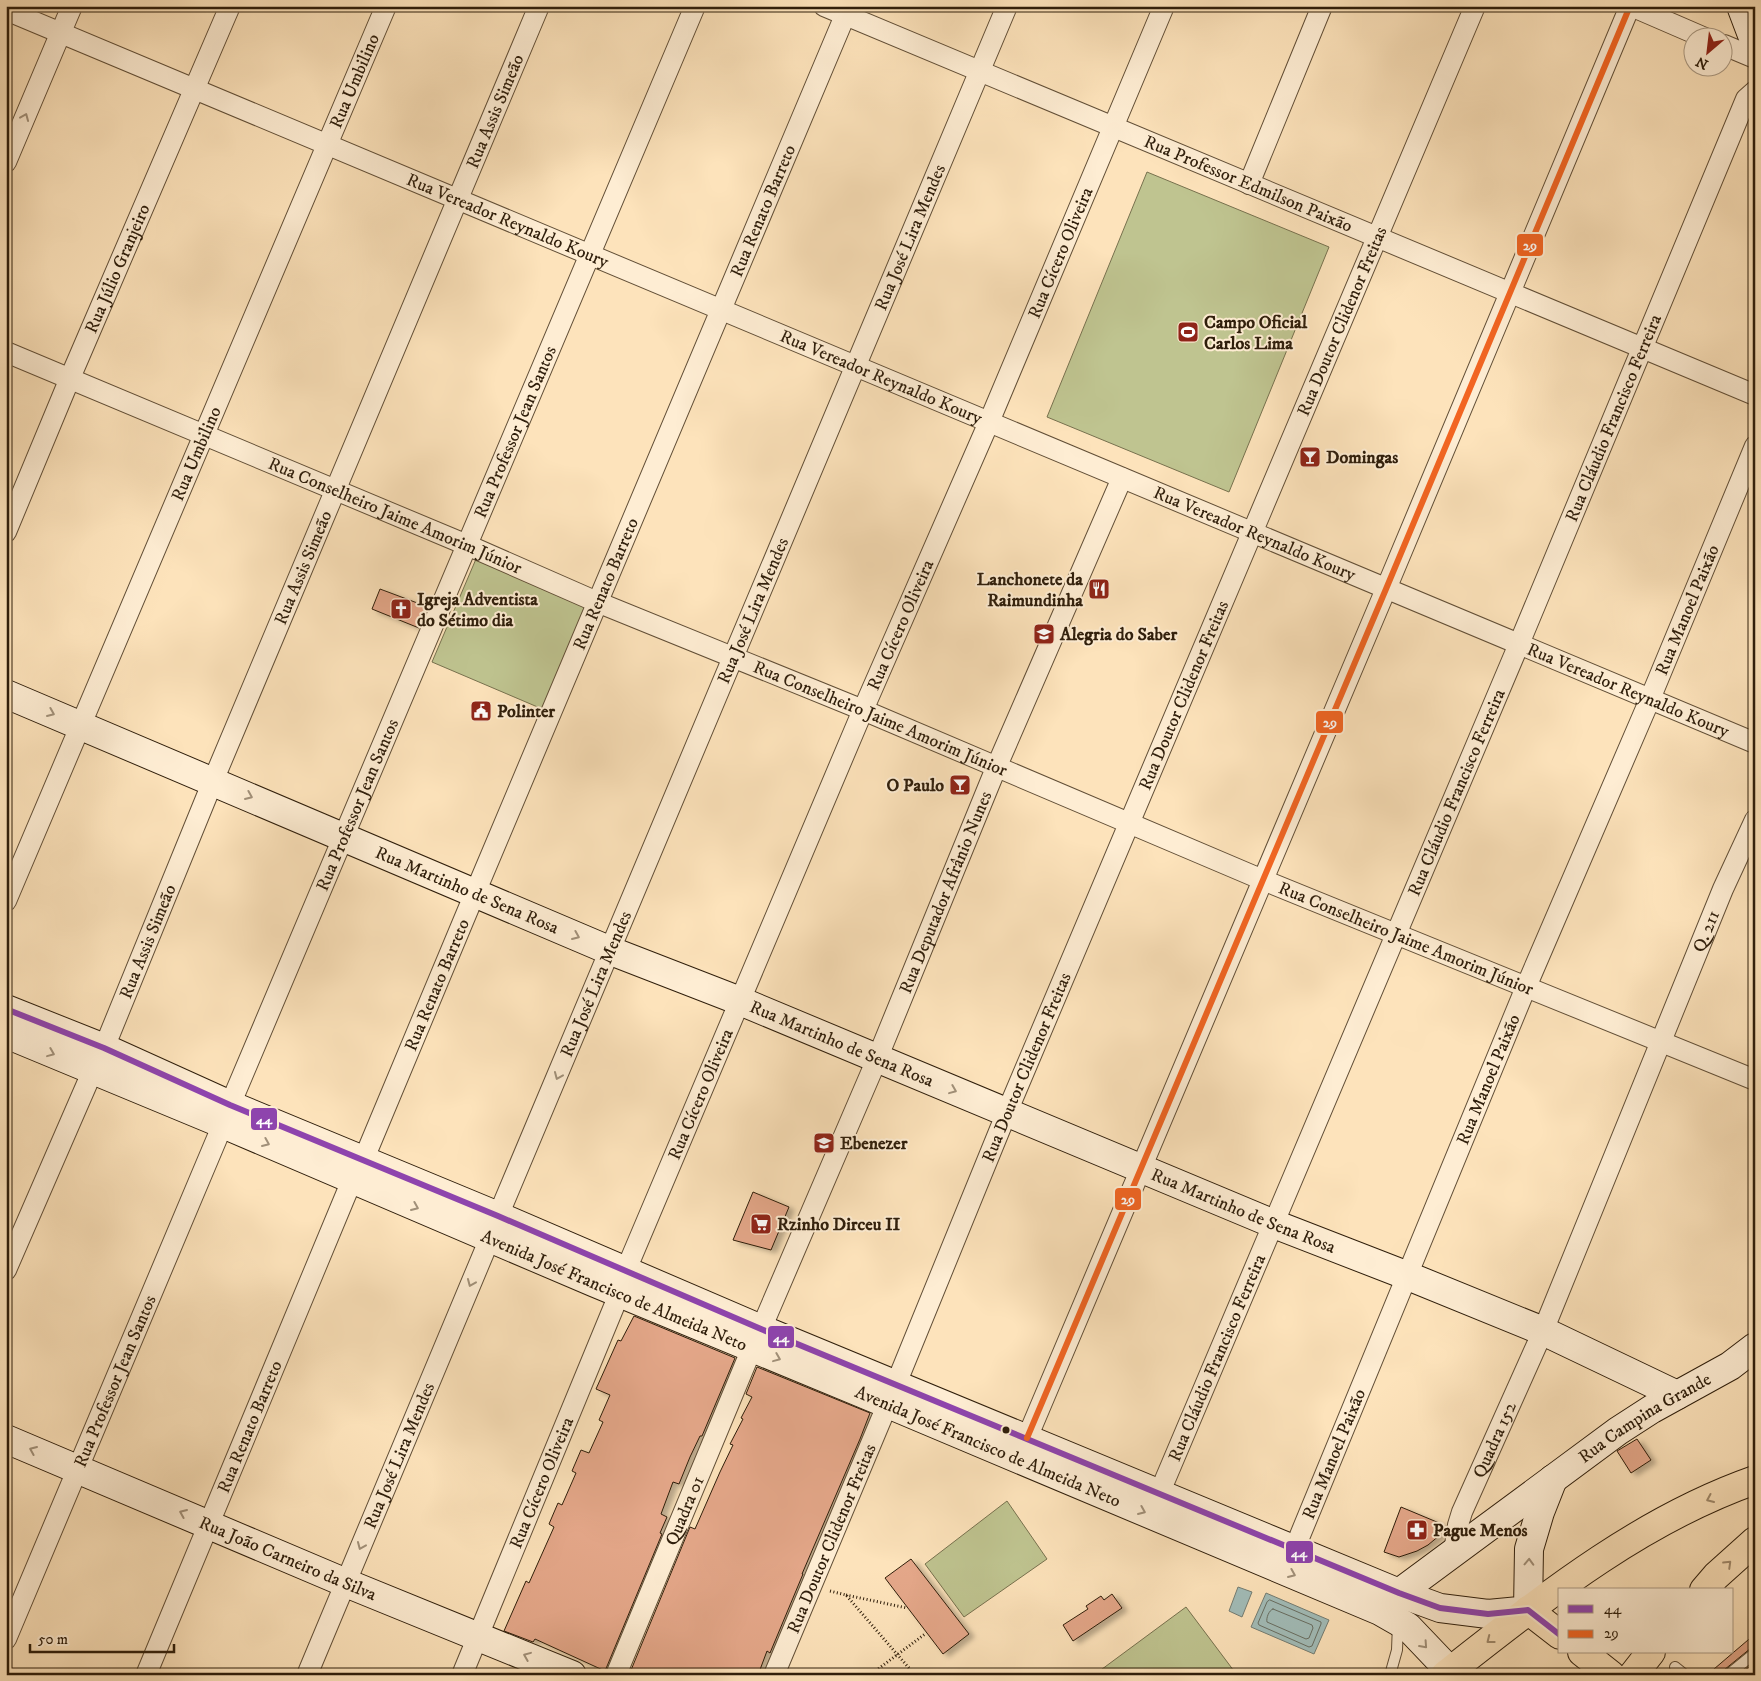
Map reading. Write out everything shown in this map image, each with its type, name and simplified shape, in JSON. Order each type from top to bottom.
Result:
[{"type":"main road","points":[[1560,1588],[1632,1538],[1682,1512],[1755,1480]]},
{"type":"main road","points":[[1706,1588],[1716,1576],[1755,1541]]},
{"type":"main road","points":[[1450,1673],[1528,1610],[1558,1589]]},
{"type":"main road","points":[[1528,1610],[1558,1633]]},
{"type":"main road","points":[[1585,1654],[1612,1675]]},
{"type":"main road","points":[[1633,1675],[1649,1654]]},
{"type":"street","points":[[6,162],[72,6]]},
{"type":"street","name":"Rua Júlio Granjeiro","points":[[6,532],[230,6]]},
{"type":"street","name":"Rua Umbilino","points":[[6,901],[386,6]]},
{"type":"street","name":"Rua Assis Simeão","points":[[6,1270],[98,1059],[539,6]]},
{"type":"street","name":"Rua Professor Jean Santos","points":[[6,1639],[695,6]]},
{"type":"street","name":"Rua Professor Edmilson Paixão","points":[[824,6],[848,11],[980,71],[1755,395]]},
{"type":"street","name":"Rua José Lira Mendes","points":[[307,1675],[1007,6]]},
{"type":"street","name":"Rua Cícero Oliveira","points":[[462,1675],[740,1001],[863,710],[989,422],[1164,6]]},
{"type":"street","points":[[1249,184],[1322,6]]},
{"type":"street","name":"Rua Doutor Clidenor Freitas","points":[[774,1675],[892,1394],[1007,1112],[1475,6]]},
{"type":"street","points":[[1027,1438],[1630,6],[1684,29]]},
{"type":"street","points":[[1741,6],[1755,43]]},
{"type":"street","name":"Rua Vereador Reynaldo Koury","points":[[6,10],[1755,743]]},
{"type":"street","name":"Rua Renato Barreto","points":[[146,1675],[208,1524],[848,11]]},
{"type":"street","points":[[1734,49],[1755,58]]},
{"type":"street","name":"Rua Cláudio Francisco Ferreira","points":[[1159,1494],[1519,644],[1746,99],[1755,91]]},
{"type":"street","name":"Rua Conselheiro Jaime Amorim Júnior","points":[[6,352],[467,545],[733,659],[863,710],[1263,880],[1755,1080]]},
{"type":"street","name":"Rua Manoel Paixão","points":[[1294,1550],[1526,987],[1650,699],[1755,446]]},
{"type":"street","name":"Rua Deputador Afrânio Nunes","points":[[756,1338],[877,1059],[996,768],[1122,478]]},
{"type":"street","name":"Rua Martinho de Sena Rosa","points":[[6,694],[611,950],[740,1001],[1274,1224],[1543,1331],[1678,1396]]},
{"type":"street","name":"Q. 211","points":[[1543,1331],[1723,889],[1755,820]]},
{"type":"street","name":"Avenida José Francisco de Almeida Neto","points":[[6,1009],[98,1059],[892,1394],[1380,1611],[1408,1627],[1450,1673]]},
{"type":"street","name":"Avenida José Francisco de Almeida Neto","points":[[6,1034],[98,1059]]},
{"type":"street","name":"Quadra 152","points":[[1454,1552],[1462,1512],[1543,1331]]},
{"type":"street","name":"Quadra 01","points":[[616,1675],[756,1338]]},
{"type":"street","name":"Rua Campina Grande","points":[[1399,1593],[1618,1431],[1750,1357]]},
{"type":"street","name":"Avenida José Francisco de Almeida Neto","points":[[892,1394],[1027,1438],[1294,1550],[1440,1608],[1488,1614],[1528,1610]]},
{"type":"street","name":"Rua João Carneiro da Silva","points":[[6,1439],[346,1583],[572,1675]]},
{"type":"street","points":[[1528,1610],[1529,1549],[1533,1532],[1553,1479]]},
{"type":"lane","points":[[1390,1675],[1397,1650],[1398,1620]]},
{"type":"lane","points":[[1728,1675],[1755,1653]]},
{"type":"lane","points":[[1675,1667],[1685,1675]]},
{"type":"path","points":[[826,1590],[906,1608]]},
{"type":"path","points":[[846,1595],[915,1675]]},
{"type":"path","points":[[870,1675],[925,1634]]},
{"type":"green space","name":"Campo Oficial Carlos Lima","points":[[1147,172],[1329,247],[1229,492],[1047,417]]},
{"type":"green space","points":[[476,559],[592,608],[547,711],[432,662]]},
{"type":"green space","points":[[1007,1501],[1047,1559],[964,1617],[925,1564]]},
{"type":"green space","points":[[1186,1607],[1237,1675],[1094,1675]]},
{"type":"water","points":[[1238,1587],[1252,1592],[1242,1617],[1229,1611]]},
{"type":"water","points":[[1266,1593],[1329,1620],[1314,1654],[1251,1627]]},
{"type":"building","name":"Igreja Adventista do Sétimo dia","points":[[380,589],[428,607],[419,628],[372,609]]},
{"type":"building","name":"Rzinho Dirceu II","points":[[753,1192],[789,1207],[771,1250],[733,1240]]},
{"type":"building","points":[[634,1316],[735,1358],[702,1436],[700,1436],[679,1484],[673,1482],[661,1514],[667,1517],[660,1533],[662,1534],[605,1671],[535,1639],[533,1642],[504,1631],[526,1581],[529,1583],[554,1527],[549,1524],[558,1503],[562,1505],[576,1473],[572,1471],[581,1450],[589,1453],[603,1422],[599,1420],[610,1395],[596,1389],[618,1340],[621,1341]]},
{"type":"building","points":[[757,1367],[870,1413],[860,1439],[770,1653],[767,1651],[758,1675],[629,1675],[690,1527],[695,1529],[733,1445],[730,1444],[752,1397],[746,1394]]},
{"type":"building","points":[[1637,1439],[1651,1460],[1631,1473],[1617,1451]]},
{"type":"building","name":"Pague Menos","points":[[1401,1507],[1444,1525],[1440,1535],[1428,1545],[1399,1557],[1384,1552]]},
{"type":"building","points":[[911,1559],[969,1634],[943,1654],[885,1578]]},
{"type":"building","points":[[1112,1594],[1122,1608],[1073,1641],[1063,1625],[1088,1609],[1086,1606],[1101,1596],[1104,1600]]},
{"type":"building","points":[[1755,1634],[1755,1646],[1724,1670],[1721,1675],[1707,1675],[1734,1654]]},
{"type":"building","points":[[1755,1662],[1755,1675],[1739,1675]]},
{"type":"transit line","name":"29","points":[[1027,1438],[1630,6]]},
{"type":"transit line","name":"44","points":[[6,1009],[104,1048],[230,1105],[498,1216],[761,1329],[1399,1593],[1440,1608],[1488,1614],[1528,1610],[1558,1633]]},
{"type":"place","name":"Campo Oficial Carlos Lima","points":[[1188,332]]},
{"type":"place","name":"Domingas","points":[[1310,457]]},
{"type":"place","name":"Lanchonete da Raimundinha","points":[[1099,589]]},
{"type":"place","name":"Igreja Adventista do Sétimo dia","points":[[401,609]]},
{"type":"place","name":"Alegria do Saber","points":[[1044,634]]},
{"type":"place","name":"Polinter","points":[[481,711]]},
{"type":"place","name":"O Paulo","points":[[960,785]]},
{"type":"place","name":"Ebenezer","points":[[824,1143]]},
{"type":"place","name":"Rzinho Dirceu II","points":[[761,1224]]},
{"type":"place","name":"Pague Menos","points":[[1417,1530]]}]
